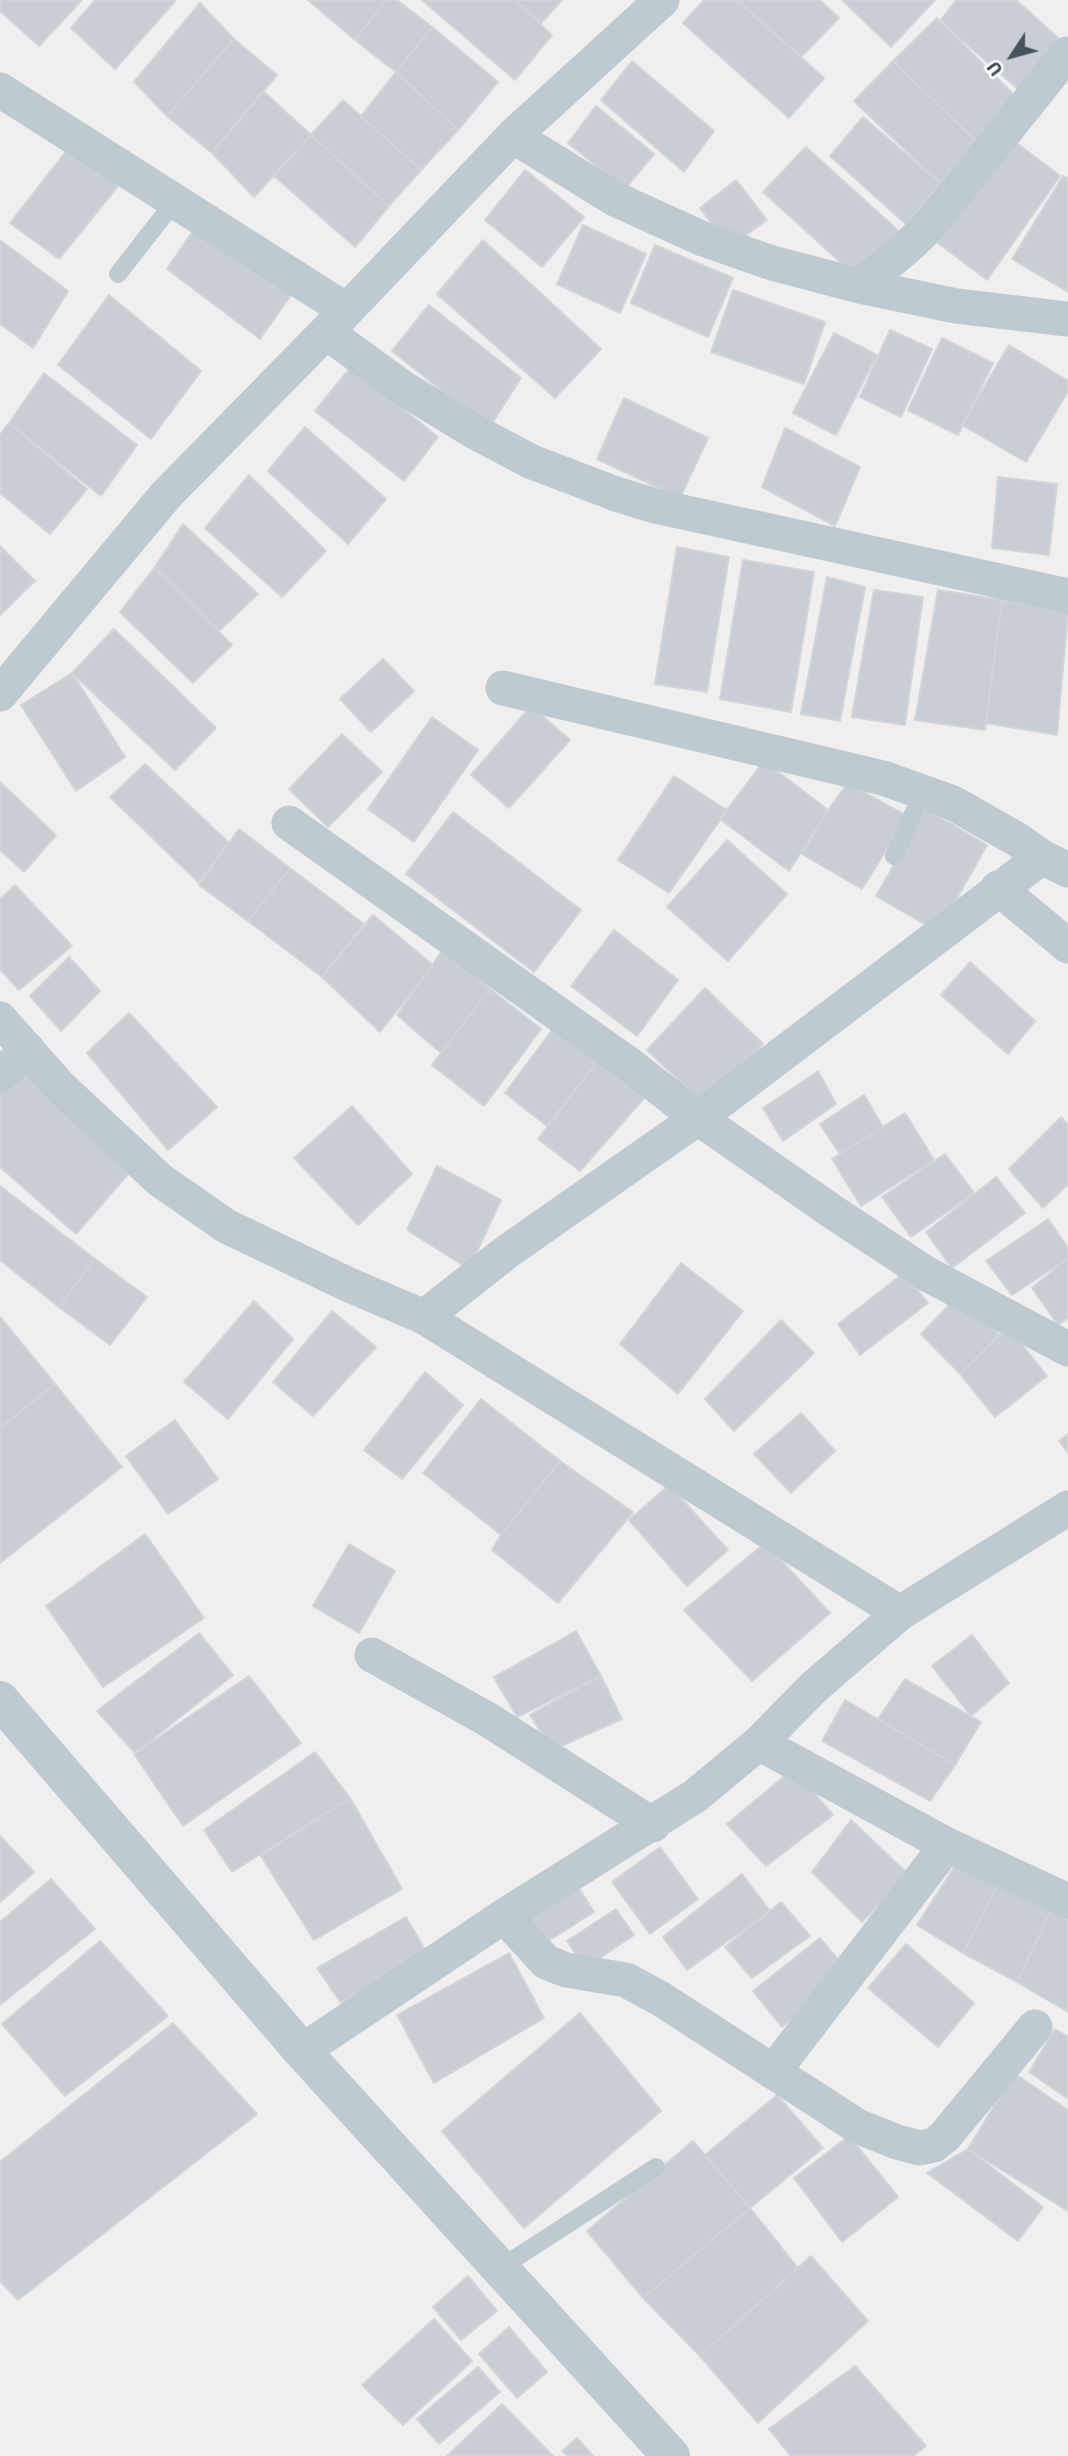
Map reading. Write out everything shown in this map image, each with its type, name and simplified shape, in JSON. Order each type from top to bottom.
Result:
[{"type":"street","points":[[0,694],[166,495],[513,135],[662,0]]},
{"type":"street","points":[[860,286],[929,226],[1067,54]]},
{"type":"street","points":[[0,90],[175,201],[336,321],[403,388],[475,432],[532,462],[616,495],[655,506],[1068,596]]},
{"type":"street","points":[[513,135],[615,199],[703,239],[772,264],[956,306],[1068,319]]},
{"type":"street","points":[[503,688],[883,778],[953,803],[1055,863]]},
{"type":"street","points":[[289,823],[630,1065],[698,1118],[927,1274],[1068,1349]]},
{"type":"street","points":[[424,1317],[508,1251],[698,1118],[998,888],[1055,863]]},
{"type":"street","points":[[998,888],[1068,946]]},
{"type":"street","points":[[0,1020],[60,1087],[160,1180],[226,1226],[347,1284],[424,1317],[900,1613]]},
{"type":"street","points":[[0,1074],[28,1050]]},
{"type":"street","points":[[302,2051],[504,1916],[653,1825],[713,1783],[759,1744],[814,1687],[900,1613],[1068,1508]]},
{"type":"street","points":[[372,1656],[487,1719],[653,1825]]},
{"type":"street","points":[[0,1700],[302,2051],[671,2456]]},
{"type":"street","points":[[759,1744],[947,1845],[1068,1901]]},
{"type":"street","points":[[773,2072],[947,1845]]},
{"type":"street","points":[[504,1916],[546,1962],[566,1970],[626,1980],[661,1999],[857,2126],[920,2148],[934,2146],[945,2136],[1035,2027]]},
{"type":"lane","points":[[118,274],[175,201]]},
{"type":"lane","points":[[894,856],[923,792]]},
{"type":"lane","points":[[500,2268],[656,2166]]},
{"type":"building","points":[[0,0],[82,0],[39,46],[0,11]]},
{"type":"building","points":[[95,0],[176,0],[115,69],[71,28]]},
{"type":"building","points":[[308,0],[386,0],[355,40]]},
{"type":"building","points":[[386,0],[397,0],[432,27],[396,72],[355,40]]},
{"type":"building","points":[[422,0],[515,0],[552,35],[515,80]]},
{"type":"building","points":[[515,0],[562,0],[541,23]]},
{"type":"building","points":[[704,0],[737,0],[824,78],[789,118],[683,23]]},
{"type":"building","points":[[737,0],[820,0],[839,18],[801,57]]},
{"type":"building","points":[[842,0],[935,0],[891,47]]},
{"type":"building","points":[[956,0],[1016,0],[1065,44],[1025,95],[940,21]]},
{"type":"building","points":[[200,3],[234,39],[167,116],[134,82]]},
{"type":"building","points":[[937,18],[1016,97],[977,142],[893,61]]},
{"type":"building","points":[[432,27],[498,82],[458,130],[396,72]]},
{"type":"building","points":[[234,39],[277,75],[212,153],[167,116]]},
{"type":"building","points":[[632,61],[714,131],[684,172],[601,100]]},
{"type":"building","points":[[893,61],[977,142],[940,183],[854,101]]},
{"type":"building","points":[[396,72],[458,130],[421,170],[361,116]]},
{"type":"building","points":[[263,91],[311,135],[254,197],[212,153]]},
{"type":"building","points":[[343,100],[421,170],[389,206],[311,135]]},
{"type":"building","points":[[596,106],[654,154],[625,189],[568,143]]},
{"type":"building","points":[[863,117],[940,183],[907,225],[830,156]]},
{"type":"building","points":[[311,135],[389,206],[355,247],[274,176]]},
{"type":"building","points":[[1006,135],[1060,176],[987,280],[930,237]]},
{"type":"building","points":[[71,145],[118,186],[59,259],[10,223]]},
{"type":"building","points":[[806,147],[902,234],[859,279],[763,192]]},
{"type":"building","points":[[525,170],[584,217],[542,267],[485,220]]},
{"type":"building","points":[[1063,176],[1068,179],[1068,292],[1012,259]]},
{"type":"building","points":[[736,180],[767,220],[729,247],[700,208]]},
{"type":"building","points":[[201,219],[296,288],[260,339],[167,269]]},
{"type":"building","points":[[583,225],[646,254],[620,313],[557,284]]},
{"type":"building","points":[[0,240],[68,291],[33,348],[0,324]]},
{"type":"building","points":[[483,240],[601,349],[555,398],[437,294]]},
{"type":"building","points":[[655,245],[733,278],[708,337],[631,303]]},
{"type":"building","points":[[733,290],[825,322],[804,384],[711,352]]},
{"type":"building","points":[[109,295],[201,371],[151,439],[58,365]]},
{"type":"building","points":[[429,305],[521,378],[489,428],[392,351]]},
{"type":"building","points":[[890,330],[932,349],[901,417],[860,397]]},
{"type":"building","points":[[834,333],[877,355],[836,435],[793,413]]},
{"type":"building","points":[[942,338],[993,363],[958,435],[908,410]]},
{"type":"building","points":[[1009,345],[1068,381],[1068,391],[1026,462],[962,425]]},
{"type":"building","points":[[351,367],[438,437],[404,481],[315,411]]},
{"type":"building","points":[[44,373],[137,445],[101,496],[9,423]]},
{"type":"building","points":[[624,398],[708,438],[680,498],[597,459]]},
{"type":"building","points":[[9,423],[87,489],[50,534],[0,493],[0,435]]},
{"type":"building","points":[[305,427],[386,499],[348,544],[268,471]]},
{"type":"building","points":[[785,428],[860,467],[835,526],[762,487]]},
{"type":"building","points":[[249,475],[326,551],[282,597],[205,528]]},
{"type":"building","points":[[998,477],[1057,484],[1049,555],[992,548]]},
{"type":"building","points":[[183,524],[258,594],[219,631],[155,567]]},
{"type":"building","points":[[0,546],[35,581],[0,615]]},
{"type":"building","points":[[677,547],[729,557],[707,692],[655,684]]},
{"type":"building","points":[[743,560],[814,572],[791,712],[720,699]]},
{"type":"building","points":[[155,567],[232,645],[193,683],[120,612]]},
{"type":"building","points":[[827,577],[865,587],[840,721],[801,714]]},
{"type":"building","points":[[874,590],[923,597],[905,725],[852,717]]},
{"type":"building","points":[[938,590],[1002,600],[985,730],[915,720]]},
{"type":"building","points":[[1002,600],[1068,612],[1057,735],[986,723]]},
{"type":"building","points":[[114,629],[216,728],[175,770],[72,673]]},
{"type":"building","points":[[383,659],[414,691],[371,732],[340,699]]},
{"type":"building","points":[[72,673],[125,757],[76,791],[21,705]]},
{"type":"building","points":[[531,706],[570,740],[509,808],[471,775]]},
{"type":"building","points":[[432,717],[478,750],[414,842],[368,809]]},
{"type":"building","points":[[342,734],[382,772],[328,827],[289,789]]},
{"type":"building","points":[[764,761],[828,810],[789,871],[720,819]]},
{"type":"building","points":[[145,764],[228,842],[199,883],[110,797]]},
{"type":"building","points":[[674,776],[727,810],[669,893],[618,860]]},
{"type":"building","points":[[0,782],[56,835],[24,872],[0,850]]},
{"type":"building","points":[[848,783],[907,816],[862,889],[802,854],[828,810]]},
{"type":"building","points":[[926,809],[987,845],[938,932],[876,896]]},
{"type":"building","points":[[453,812],[581,910],[534,972],[406,874]]},
{"type":"building","points":[[239,829],[290,868],[248,921],[199,885]]},
{"type":"building","points":[[727,840],[787,894],[728,961],[667,907]]},
{"type":"building","points":[[290,868],[364,924],[322,977],[248,921]]},
{"type":"building","points":[[15,885],[72,946],[19,990],[0,969],[0,899]]},
{"type":"building","points":[[373,915],[433,965],[380,1032],[322,977]]},
{"type":"building","points":[[614,930],[678,980],[637,1036],[571,986]]},
{"type":"building","points":[[444,948],[490,989],[441,1053],[397,1015]]},
{"type":"building","points":[[69,957],[100,991],[61,1031],[30,996]]},
{"type":"building","points":[[970,962],[1035,1021],[1008,1054],[941,995]]},
{"type":"building","points":[[705,988],[763,1044],[705,1105],[647,1050]]},
{"type":"building","points":[[490,989],[541,1029],[484,1106],[432,1065]]},
{"type":"building","points":[[129,1013],[217,1107],[168,1150],[87,1053]]},
{"type":"building","points":[[553,1029],[597,1062],[547,1126],[505,1093]]},
{"type":"building","points":[[597,1062],[646,1096],[580,1171],[538,1139]]},
{"type":"building","points":[[17,1066],[129,1173],[76,1234],[0,1167],[0,1086]]},
{"type":"building","points":[[818,1071],[836,1104],[783,1141],[763,1108]]},
{"type":"building","points":[[864,1095],[883,1127],[840,1154],[820,1124]]},
{"type":"building","points":[[352,1106],[412,1174],[358,1225],[294,1158]]},
{"type":"building","points":[[905,1113],[934,1160],[861,1206],[832,1159]]},
{"type":"building","points":[[1061,1117],[1068,1125],[1068,1184],[1043,1208],[1009,1169]]},
{"type":"building","points":[[945,1154],[974,1193],[911,1237],[882,1197]]},
{"type":"building","points":[[437,1166],[501,1200],[469,1269],[407,1230]]},
{"type":"building","points":[[996,1177],[1025,1213],[952,1268],[926,1232]]},
{"type":"building","points":[[0,1186],[95,1259],[59,1307],[0,1260]]},
{"type":"building","points":[[1048,1219],[1068,1248],[1068,1258],[1012,1295],[986,1261]]},
{"type":"building","points":[[1068,1258],[1068,1318],[1058,1325],[1032,1288]]},
{"type":"building","points":[[95,1259],[147,1297],[110,1345],[59,1307]]},
{"type":"building","points":[[681,1263],[743,1311],[678,1394],[620,1344]]},
{"type":"building","points":[[904,1273],[928,1303],[860,1355],[838,1324]]},
{"type":"building","points":[[959,1295],[999,1335],[960,1374],[921,1334]]},
{"type":"building","points":[[254,1301],[293,1339],[228,1419],[184,1382]]},
{"type":"building","points":[[332,1311],[376,1347],[313,1416],[273,1382]]},
{"type":"building","points":[[0,1317],[55,1384],[0,1428]]},
{"type":"building","points":[[781,1320],[814,1353],[734,1431],[705,1399]]},
{"type":"building","points":[[1008,1327],[1047,1376],[995,1417],[960,1374]]},
{"type":"building","points":[[425,1372],[463,1405],[402,1479],[364,1450]]},
{"type":"building","points":[[55,1384],[122,1467],[0,1563],[0,1428]]},
{"type":"building","points":[[481,1399],[560,1461],[501,1535],[423,1473]]},
{"type":"building","points":[[801,1413],[835,1451],[791,1493],[754,1454]]},
{"type":"building","points":[[175,1420],[218,1479],[168,1514],[126,1456]]},
{"type":"building","points":[[1068,1434],[1068,1453],[1059,1441]]},
{"type":"building","points":[[560,1461],[633,1512],[558,1603],[492,1550]]},
{"type":"building","points":[[669,1485],[728,1550],[687,1586],[629,1520]]},
{"type":"building","points":[[145,1534],[204,1618],[103,1687],[46,1606]]},
{"type":"building","points":[[765,1543],[830,1613],[752,1681],[684,1610]]},
{"type":"building","points":[[349,1544],[395,1571],[359,1633],[313,1606]]},
{"type":"building","points":[[576,1631],[601,1676],[517,1717],[494,1677]]},
{"type":"building","points":[[199,1633],[233,1675],[135,1753],[97,1711]]},
{"type":"building","points":[[972,1635],[1009,1683],[971,1716],[932,1666]]},
{"type":"building","points":[[249,1676],[301,1743],[183,1826],[134,1754]]},
{"type":"building","points":[[601,1676],[622,1719],[552,1750],[530,1715]]},
{"type":"building","points":[[905,1679],[981,1722],[955,1765],[878,1719]]},
{"type":"building","points":[[845,1700],[955,1765],[930,1801],[822,1741]]},
{"type":"building","points":[[315,1752],[350,1798],[232,1872],[204,1830]]},
{"type":"building","points":[[793,1769],[833,1815],[766,1866],[727,1824]]},
{"type":"building","points":[[350,1798],[402,1889],[314,1940],[261,1856]]},
{"type":"building","points":[[851,1820],[908,1874],[862,1922],[812,1872]]},
{"type":"building","points":[[0,1836],[34,1872],[0,1902]]},
{"type":"building","points":[[660,1847],[698,1899],[650,1934],[612,1882]]},
{"type":"building","points":[[962,1855],[1003,1874],[963,1953],[917,1925]]},
{"type":"building","points":[[742,1874],[770,1911],[687,1970],[663,1937]]},
{"type":"building","points":[[1003,1874],[1056,1900],[1017,1982],[963,1953]]},
{"type":"building","points":[[51,1879],[95,1929],[0,2005],[0,1922]]},
{"type":"building","points":[[575,1882],[594,1912],[545,1943],[526,1913]]},
{"type":"building","points":[[1056,1900],[1068,1906],[1068,2012],[1017,1982]]},
{"type":"building","points":[[781,1902],[810,1936],[752,1978],[725,1947]]},
{"type":"building","points":[[616,1909],[634,1935],[585,1968],[567,1941]]},
{"type":"building","points":[[406,1917],[427,1953],[341,2003],[317,1968]]},
{"type":"building","points":[[820,1938],[847,1970],[782,2027],[753,1991]]},
{"type":"building","points":[[100,1941],[168,2016],[65,2096],[2,2024]]},
{"type":"building","points":[[906,1944],[974,2003],[938,2047],[868,1988]]},
{"type":"building","points":[[509,1953],[544,2018],[434,2083],[397,2015]]},
{"type":"building","points":[[580,2013],[661,2111],[524,2228],[442,2131]]},
{"type":"building","points":[[173,2023],[257,2114],[18,2300],[0,2281],[0,2162]]},
{"type":"building","points":[[1055,2029],[1068,2037],[1068,2099],[1029,2072]]},
{"type":"building","points":[[1014,2073],[1068,2110],[1068,2211],[968,2149]]},
{"type":"building","points":[[777,2095],[823,2148],[750,2208],[705,2155]]},
{"type":"building","points":[[849,2136],[898,2197],[842,2242],[794,2178]]},
{"type":"building","points":[[693,2141],[750,2208],[643,2298],[587,2231]]},
{"type":"building","points":[[968,2149],[1043,2207],[1018,2241],[927,2173]]},
{"type":"building","points":[[750,2208],[798,2268],[700,2356],[643,2298]]},
{"type":"building","points":[[811,2256],[868,2321],[758,2423],[700,2356]]},
{"type":"building","points":[[468,2276],[497,2311],[461,2340],[433,2307]]},
{"type":"building","points":[[434,2319],[472,2361],[403,2425],[362,2385]]},
{"type":"building","points":[[509,2327],[547,2372],[517,2398],[479,2354]]},
{"type":"building","points":[[855,2366],[926,2446],[913,2456],[791,2456],[769,2429]]},
{"type":"building","points":[[478,2367],[500,2392],[439,2444],[417,2419]]},
{"type":"building","points":[[502,2404],[553,2456],[447,2456]]},
{"type":"building","points":[[577,2438],[593,2456],[567,2456],[562,2451]]}]
